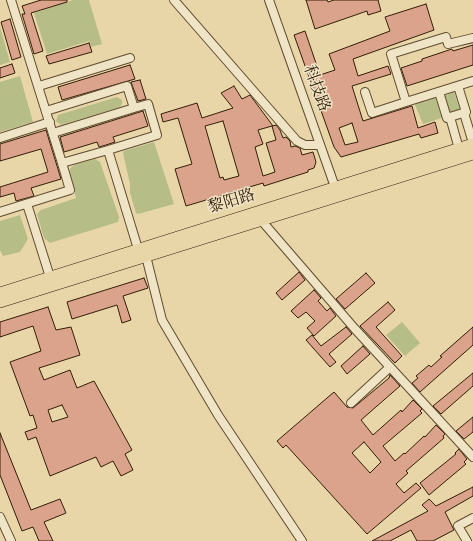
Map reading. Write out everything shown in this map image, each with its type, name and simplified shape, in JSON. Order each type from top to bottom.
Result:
[{"type":"main road","name":"黎阳路","points":[[0,302],[335,188],[473,143]]},
{"type":"main road","name":"黎阳路","points":[[0,293],[50,277],[261,220],[473,154]]},
{"type":"street","points":[[0,212],[70,190],[39,86],[11,0]]},
{"type":"street","points":[[174,0],[297,141],[305,145],[320,145]]},
{"type":"street","name":"科技路","points":[[269,0],[335,188]]},
{"type":"street","points":[[406,102],[391,54],[446,37],[448,44],[473,38]]},
{"type":"street","points":[[39,86],[130,58]]},
{"type":"street","points":[[365,92],[372,113],[473,82]]},
{"type":"street","points":[[46,111],[127,86],[134,108]]},
{"type":"street","points":[[458,86],[473,143]]},
{"type":"street","points":[[439,92],[447,118],[464,113]]},
{"type":"street","points":[[53,133],[148,104],[157,135],[62,164]]},
{"type":"street","points":[[450,117],[459,148]]},
{"type":"street","points":[[0,138],[50,122]]},
{"type":"street","points":[[108,150],[142,253],[162,320],[218,415],[302,541]]},
{"type":"street","points":[[27,204],[50,277]]},
{"type":"street","points":[[261,220],[390,367],[473,457]]},
{"type":"street","points":[[351,403],[390,367]]},
{"type":"street","points":[[0,517],[11,541]]},
{"type":"street","points":[[467,541],[458,526],[473,518]]},
{"type":"green space","points":[[73,0],[89,0],[102,44],[91,47],[89,41],[47,54],[34,13]]},
{"type":"green space","points":[[0,27],[10,62],[0,65]]},
{"type":"green space","points":[[20,76],[33,122],[0,132],[0,82]]},
{"type":"green space","points":[[454,92],[460,110],[450,114],[444,96]]},
{"type":"green space","points":[[117,97],[122,100],[120,107],[61,125],[56,121],[58,115]]},
{"type":"green space","points":[[435,97],[442,118],[423,124],[415,105],[416,103]]},
{"type":"green space","points":[[154,142],[174,204],[138,214],[136,213],[130,193],[130,184],[123,153],[124,151]]},
{"type":"green space","points":[[95,159],[100,162],[119,217],[118,222],[50,243],[44,238],[37,214],[41,210],[76,198],[69,174],[70,169],[74,165]]},
{"type":"green space","points":[[20,215],[28,239],[20,252],[3,256],[0,250],[0,221]]},
{"type":"green space","points":[[402,322],[420,343],[405,356],[386,335]]},
{"type":"building","points":[[41,0],[67,0],[67,2],[31,13],[43,51],[34,54],[22,14],[25,14],[22,6]]},
{"type":"building","points":[[306,0],[327,0],[328,2],[334,0],[378,0],[381,11],[368,15],[367,11],[315,29]]},
{"type":"building","points":[[426,4],[434,30],[353,59],[358,76],[388,66],[391,74],[352,86],[363,121],[412,106],[418,128],[435,122],[438,133],[421,138],[419,134],[341,157],[334,147],[294,35],[305,31],[320,75],[335,70],[329,54],[390,31],[385,17]],"holes":[[[352,123],[358,142],[345,145],[339,128]]]},
{"type":"building","points":[[10,19],[21,57],[12,60],[1,22]]},
{"type":"building","points":[[89,43],[92,52],[49,64],[46,56]]},
{"type":"building","points":[[473,45],[473,65],[407,86],[401,68],[452,49],[453,51]]},
{"type":"building","points":[[12,64],[15,73],[0,78],[0,68]]},
{"type":"building","points":[[130,65],[135,79],[62,100],[58,87]]},
{"type":"building","points":[[140,80],[146,99],[138,101],[131,82]]},
{"type":"building","points":[[234,86],[242,99],[250,95],[273,126],[276,125],[280,130],[283,138],[286,137],[290,141],[291,147],[295,146],[300,148],[302,155],[313,152],[316,162],[314,168],[308,170],[308,172],[264,186],[263,183],[186,206],[175,169],[192,164],[178,118],[163,122],[161,114],[197,103],[202,118],[233,108],[221,93]],"holes":[[[223,121],[239,176],[224,180],[223,177],[220,178],[205,126]],[[272,126],[276,140],[266,143],[275,172],[263,176],[255,147],[263,144],[258,130]]]},
{"type":"building","points":[[143,111],[148,126],[113,137],[115,142],[106,145],[99,147],[97,142],[64,152],[60,137]]},
{"type":"building","points":[[46,130],[61,179],[31,188],[34,196],[16,201],[14,193],[0,197],[0,187],[48,172],[41,149],[0,161],[0,144]]},
{"type":"building","points":[[299,272],[305,280],[282,300],[276,293]]},
{"type":"building","points":[[366,273],[375,283],[345,309],[336,299]]},
{"type":"building","points":[[144,278],[148,288],[123,296],[131,320],[122,323],[117,305],[72,319],[67,302]]},
{"type":"building","points":[[314,290],[321,298],[318,301],[327,311],[330,308],[336,316],[314,336],[307,328],[315,321],[306,312],[298,318],[291,311]]},
{"type":"building","points":[[388,302],[395,310],[376,327],[402,356],[395,363],[360,326]]},
{"type":"building","points":[[48,307],[56,330],[71,327],[80,355],[39,368],[44,380],[70,370],[77,388],[94,381],[132,450],[125,454],[133,470],[121,476],[113,461],[101,467],[96,457],[50,476],[36,437],[28,440],[25,432],[37,428],[33,415],[30,416],[10,362],[41,351],[33,326],[0,337],[0,322]],"holes":[[[62,405],[68,417],[52,422],[48,410]]]},
{"type":"building","points":[[346,327],[352,334],[329,354],[336,362],[330,367],[306,340],[312,335],[321,346]]},
{"type":"building","points":[[473,327],[473,345],[420,392],[412,383],[418,378],[416,376],[429,365],[431,367],[442,357],[440,356]]},
{"type":"building","points":[[363,346],[370,354],[347,374],[341,366]]},
{"type":"building","points":[[473,373],[473,386],[441,414],[433,406]]},
{"type":"building","points":[[390,375],[400,386],[361,420],[373,435],[401,410],[402,412],[413,400],[422,409],[420,411],[422,413],[383,446],[395,461],[404,453],[405,454],[424,436],[425,437],[436,425],[445,434],[443,436],[444,438],[406,471],[408,473],[396,484],[404,493],[416,483],[421,488],[367,534],[286,445],[283,448],[277,441],[334,392],[347,407],[353,408],[389,378]],"holes":[[[364,442],[381,462],[370,473],[352,453]]]},
{"type":"building","points":[[473,417],[473,432],[464,439],[456,431]]},
{"type":"building","points":[[0,433],[31,510],[60,499],[66,513],[44,522],[53,541],[39,541],[33,527],[22,531],[0,475]]},
{"type":"building","points":[[459,449],[467,459],[464,462],[466,464],[429,495],[420,483],[456,454],[455,453]]},
{"type":"building","points":[[473,487],[473,496],[445,512],[454,530],[433,541],[417,541],[411,530],[390,541],[372,541],[428,511],[422,505],[429,499],[436,506]]}]
